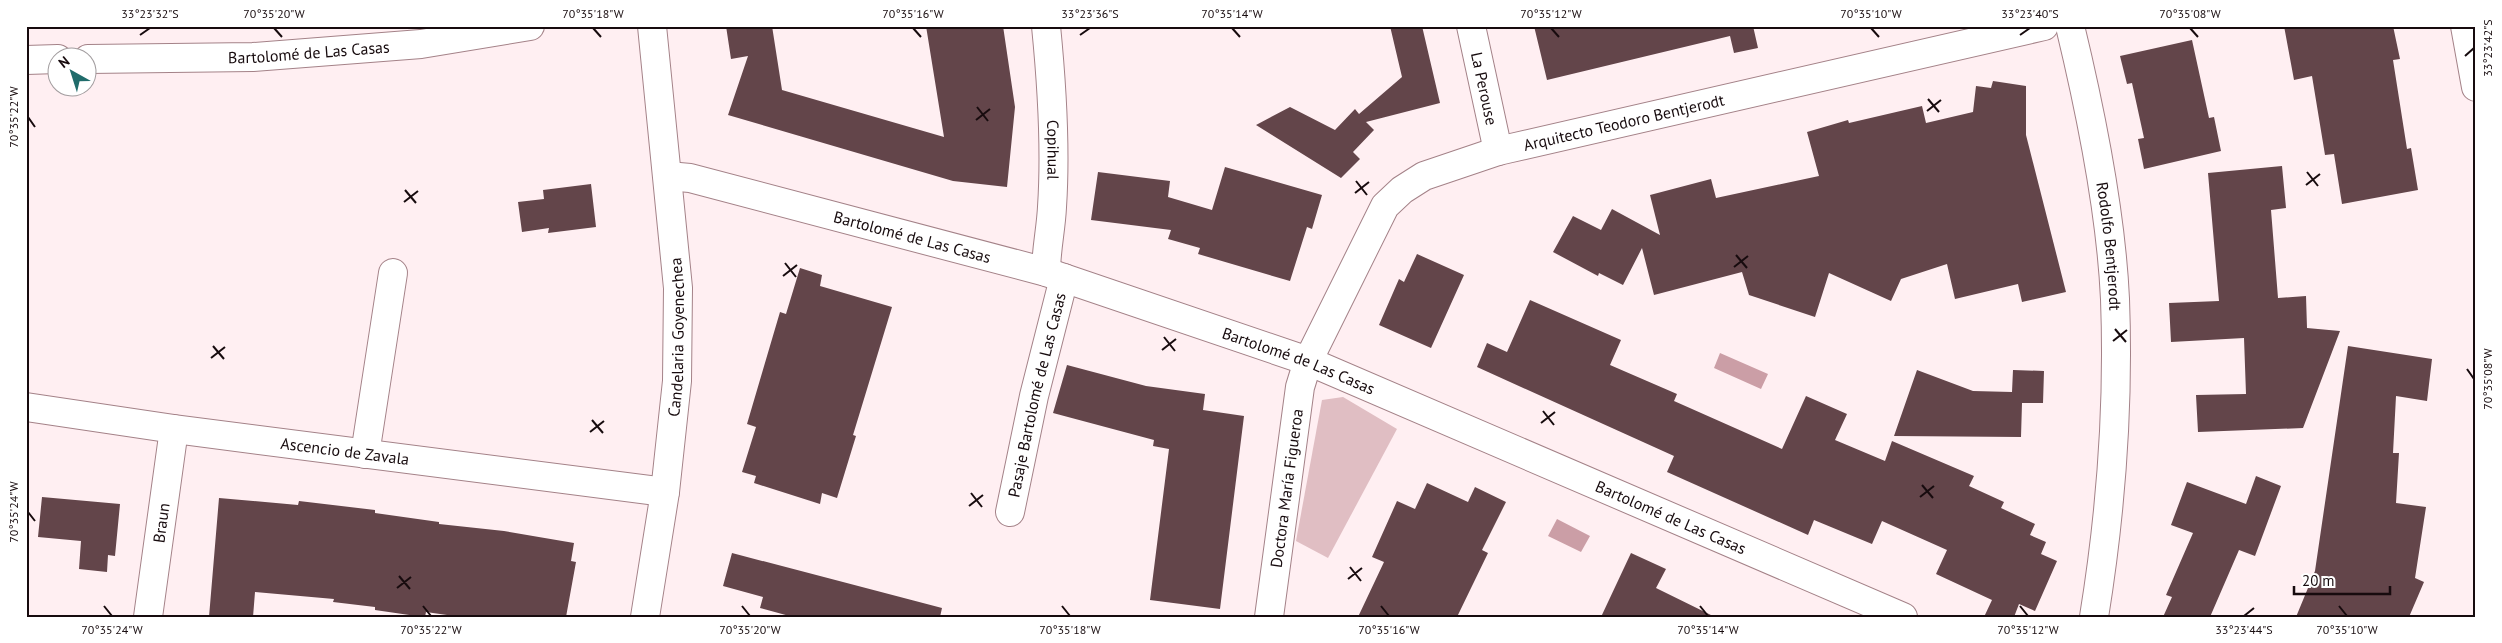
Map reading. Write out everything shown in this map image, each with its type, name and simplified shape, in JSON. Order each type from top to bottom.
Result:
[{"type":"street","name":"Bartolomé de Las Casas","points":[[98,59],[252,57],[420,44],[530,26]]},
{"type":"street","name":"Candelaria Goyenechea","points":[[645,617],[665,492],[677,381],[678,298],[668,176],[652,26]]},
{"type":"street","name":"Copihual","points":[[1046,26],[1054,144],[1052,208],[1055,275]]},
{"type":"street","name":"La Perouse","points":[[1471,26],[1498,151]]},
{"type":"street","name":"Arquitecto Teodoro Bentjerodt","points":[[1308,361],[1385,206],[1402,190],[1424,176],[1498,151],[2044,26]]},
{"type":"street","name":"Rodolfo Bentjerodt","points":[[2070,26],[2102,188],[2115,299],[2112,467],[2094,617]]},
{"type":"street","points":[[2465,26],[2476,87]]},
{"type":"street","points":[[26,60],[48,59]]},
{"type":"street","name":"Bartolomé de Las Casas","points":[[668,176],[690,178],[1055,275],[1308,361],[1903,617]]},
{"type":"street","points":[[365,454],[393,273]]},
{"type":"street","name":"Pasaje Bartolomé de Las Casas","points":[[1010,512],[1034,396],[1055,275]]},
{"type":"street","name":"Doctora María Figueroa","points":[[1269,617],[1300,387],[1308,361]]},
{"type":"street","name":"Ascencio de Zavala","points":[[26,407],[174,429],[665,492]]},
{"type":"street","name":"Braun","points":[[148,617],[174,429]]},
{"type":"shaded area","points":[[1720,353],[1768,374],[1761,389],[1714,368]]},
{"type":"shaded area","points":[[1343,397],[1397,429],[1328,558],[1296,541],[1322,400]]},
{"type":"shaded area","points":[[1557,519],[1590,536],[1581,552],[1548,536]]},
{"type":"building","points":[[726,26],[772,26],[782,90],[944,137],[926,26],[1003,26],[1015,107],[1007,187],[953,181],[728,115],[748,56],[731,59]]},
{"type":"building","points":[[1390,26],[1422,26],[1440,103],[1366,122],[1374,130],[1353,152],[1360,159],[1341,178],[1256,125],[1290,107],[1335,130],[1355,109],[1359,114],[1402,77]]},
{"type":"building","points":[[1534,26],[1753,26],[1758,48],[1734,53],[1730,36],[1547,80]]},
{"type":"building","points":[[2284,26],[2393,26],[2400,59],[2393,60],[2407,149],[2411,148],[2418,190],[2342,204],[2334,154],[2325,155],[2312,76],[2294,80]]},
{"type":"building","points":[[2192,40],[2209,118],[2214,117],[2221,151],[2144,169],[2138,139],[2144,138],[2132,83],[2127,84],[2120,56]]},
{"type":"building","points":[[1993,81],[2026,86],[2026,135],[2066,292],[2022,302],[2018,284],[1955,299],[1947,264],[1901,279],[1891,301],[1829,273],[1815,317],[1749,295],[1742,272],[1654,295],[1642,248],[1623,285],[1599,273],[1598,276],[1553,252],[1573,216],[1601,230],[1612,209],[1660,235],[1650,195],[1711,179],[1716,198],[1819,176],[1807,132],[1848,120],[1849,123],[1922,106],[1926,123],[1973,112],[1976,86],[1991,88]]},
{"type":"building","points":[[2282,166],[2286,208],[2271,210],[2278,298],[2306,296],[2307,328],[2340,331],[2303,428],[2198,432],[2196,395],[2246,394],[2244,338],[2171,342],[2169,303],[2219,301],[2208,173]]},
{"type":"building","points":[[1225,167],[1322,195],[1312,229],[1307,227],[1290,281],[1198,254],[1200,248],[1168,239],[1171,230],[1091,220],[1098,172],[1170,181],[1168,197],[1212,210]]},
{"type":"building","points":[[591,184],[596,227],[548,233],[549,228],[522,232],[518,202],[544,199],[543,190]]},
{"type":"building","points":[[1417,254],[1464,275],[1431,348],[1379,325],[1399,279],[1404,282]]},
{"type":"building","points":[[800,268],[822,275],[820,286],[892,307],[853,435],[856,436],[837,498],[822,493],[820,504],[754,483],[756,476],[742,472],[756,427],[747,424],[780,312],[786,314]]},
{"type":"building","points":[[1530,300],[1621,340],[1610,365],[1677,394],[1674,401],[1782,449],[1806,396],[1847,414],[1835,440],[1885,461],[1892,441],[1974,476],[1969,486],[2004,502],[2001,508],[2035,524],[2030,535],[2046,542],[2041,554],[2057,561],[2035,611],[2019,604],[2014,617],[1984,617],[1992,600],[1936,574],[1947,550],[1882,521],[1872,544],[1814,520],[1808,535],[1667,472],[1674,456],[1477,367],[1487,343],[1507,352]]},
{"type":"building","points":[[2348,346],[2432,359],[2427,401],[2396,396],[2393,453],[2399,453],[2396,503],[2426,507],[2415,578],[2424,582],[2409,617],[2296,617],[2315,571]]},
{"type":"building","points":[[1067,365],[1146,386],[1205,394],[1203,410],[1244,416],[1220,609],[1150,600],[1169,449],[1153,446],[1154,440],[1053,413]]},
{"type":"building","points":[[1917,370],[1973,391],[2012,392],[2013,370],[2044,371],[2043,403],[2022,403],[2021,437],[1894,436]]},
{"type":"building","points":[[2256,476],[2281,486],[2255,556],[2239,550],[2210,617],[2163,617],[2172,597],[2166,595],[2193,533],[2171,525],[2187,482],[2246,504]]},
{"type":"building","points":[[1427,483],[1468,502],[1475,487],[1506,502],[1482,550],[1488,553],[1457,617],[1358,617],[1384,562],[1372,557],[1397,501],[1415,509]]},
{"type":"building","points":[[42,497],[120,504],[115,556],[108,555],[107,572],[79,569],[81,541],[38,537]]},
{"type":"building","points":[[219,498],[298,505],[299,501],[375,510],[375,513],[439,522],[439,524],[504,531],[574,543],[571,561],[576,562],[566,617],[461,617],[426,612],[425,617],[423,617],[375,610],[375,607],[333,602],[334,599],[255,592],[253,617],[209,617]]},
{"type":"building","points":[[732,553],[942,608],[940,617],[793,617],[760,608],[763,597],[723,586]]},
{"type":"building","points":[[1631,553],[1666,569],[1656,588],[1715,617],[1601,617]]}]
